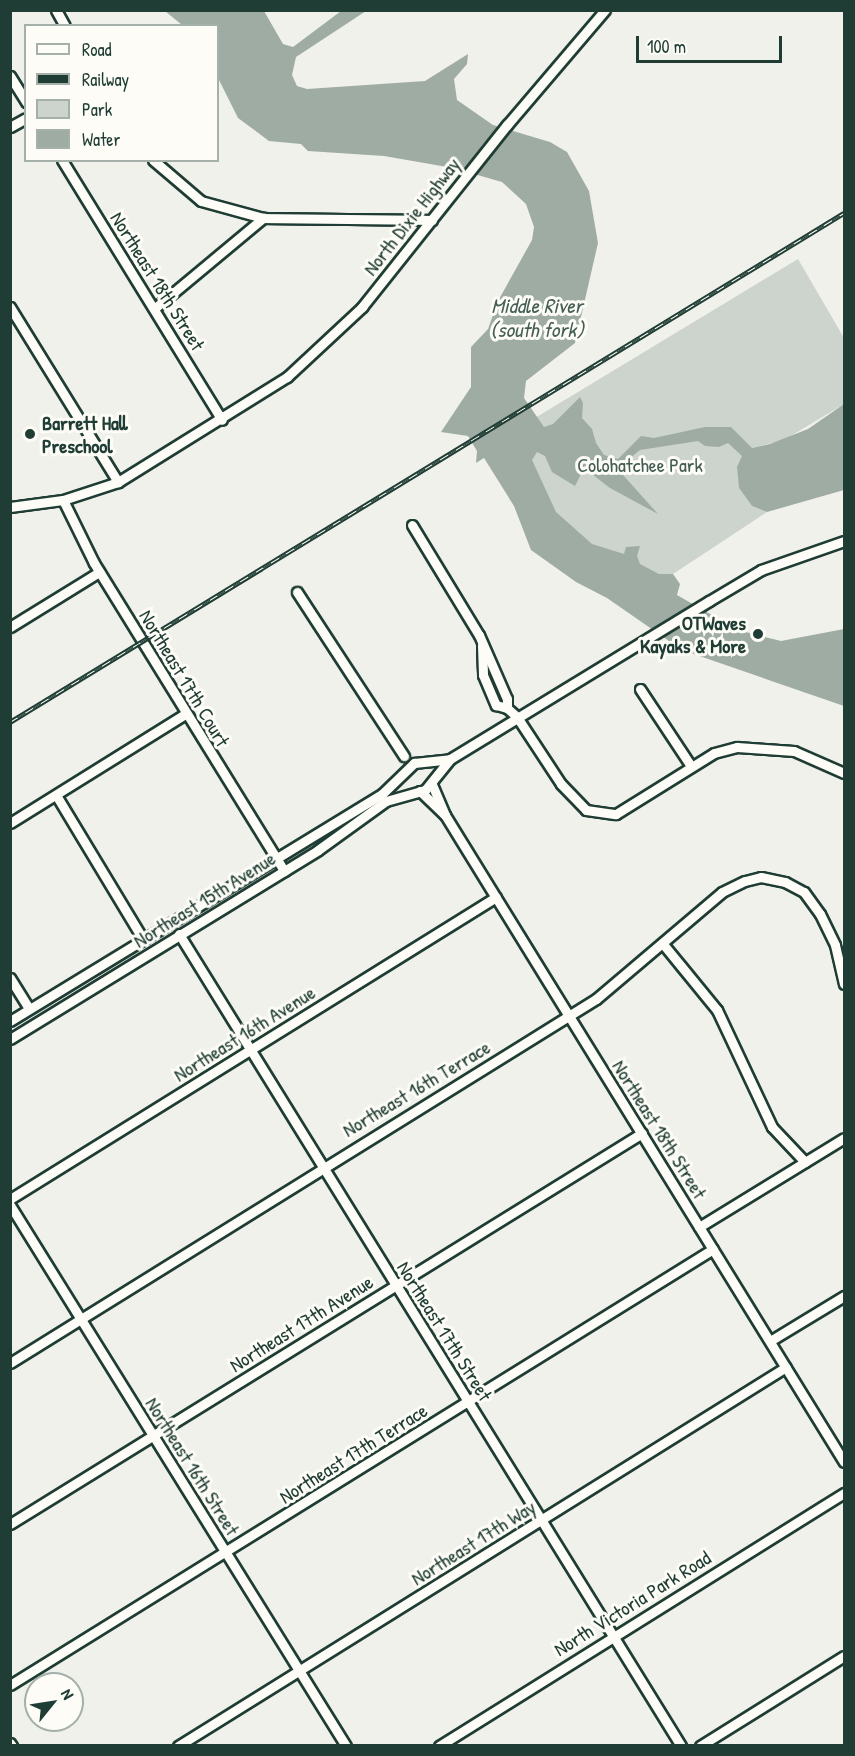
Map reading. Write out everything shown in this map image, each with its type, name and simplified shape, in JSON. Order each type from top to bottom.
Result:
[{"type":"street","points":[[57,10],[64,24]]},
{"type":"street","name":"North Dixie Highway","points":[[10,507],[63,500],[118,482],[222,420],[286,377],[327,343],[362,308],[507,125],[605,10]]},
{"type":"street","points":[[10,76],[24,99]]},
{"type":"street","points":[[10,127],[24,119]]},
{"type":"street","name":"Northeast 18th Street","points":[[63,162],[222,420]]},
{"type":"street","points":[[155,162],[176,184],[201,201],[263,218],[432,220]]},
{"type":"street","points":[[154,308],[263,218]]},
{"type":"street","points":[[10,307],[118,482]]},
{"type":"street","name":"Northeast 17th Court","points":[[63,500],[73,528],[99,572],[284,871]]},
{"type":"street","points":[[412,525],[482,645],[483,675],[496,705],[507,708],[518,717],[561,784],[586,810],[616,814],[714,753],[737,747],[794,751],[844,773]]},
{"type":"street","points":[[297,592],[404,756],[407,786],[417,791],[433,782],[450,759],[761,570],[844,541]]},
{"type":"street","points":[[10,627],[99,572]]},
{"type":"street","points":[[640,689],[691,766]]},
{"type":"street","points":[[10,823],[185,714]]},
{"type":"street","points":[[404,756],[432,770],[433,782]]},
{"type":"street","points":[[406,771],[422,763],[450,759]]},
{"type":"street","name":"Northeast 15th Avenue","points":[[10,1021],[381,794],[406,771]]},
{"type":"street","name":"Northeast 18th Street","points":[[433,782],[445,815],[844,1462]]},
{"type":"street","name":"Northeast 18th Street","points":[[417,791],[445,815]]},
{"type":"street","name":"Northeast 15th Avenue","points":[[10,1039],[284,871],[386,801],[417,791]]},
{"type":"street","points":[[56,795],[143,939]]},
{"type":"street","name":"Northeast 16th Terrace","points":[[10,1363],[82,1320],[323,1166],[596,999],[722,892],[761,877],[785,882],[804,892],[820,914],[835,945],[844,984]]},
{"type":"street","name":"Northeast 16th Avenue","points":[[10,1199],[496,897]]},
{"type":"street","name":"Northeast 17th Street","points":[[180,934],[681,1746]]},
{"type":"street","points":[[663,944],[717,1010],[772,1127],[805,1162]]},
{"type":"street","points":[[10,978],[30,1009]]},
{"type":"street","name":"Northeast 17th Avenue","points":[[10,1524],[642,1133]]},
{"type":"street","points":[[699,1227],[844,1138]]},
{"type":"street","name":"Northeast 16th Street","points":[[10,1205],[346,1746]]},
{"type":"street","name":"Northeast 17th Terrace","points":[[10,1685],[227,1553],[713,1249]]},
{"type":"street","points":[[770,1341],[844,1296]]},
{"type":"street","name":"Northeast 17th Way","points":[[178,1746],[786,1367]]},
{"type":"street","name":"North Victoria Park Road","points":[[439,1746],[844,1493]]},
{"type":"street","points":[[700,1746],[844,1656]]},
{"type":"green space","name":"Colohatchee Park","points":[[798,259],[844,338],[844,404],[784,440],[752,448],[739,488],[752,506],[767,512],[673,574],[659,574],[581,542],[546,517],[521,460],[530,421]]},
{"type":"water","name":"Middle River (south fork)","points":[[165,11],[264,11],[283,44],[293,47],[341,11],[366,11],[296,57],[292,75],[297,86],[307,89],[425,81],[468,54],[467,64],[454,79],[457,100],[493,125],[550,142],[567,152],[589,191],[598,243],[575,343],[526,381],[524,398],[544,427],[553,424],[580,397],[583,403],[582,418],[592,429],[596,443],[604,455],[618,459],[641,436],[654,438],[705,427],[731,427],[752,448],[770,444],[808,429],[844,404],[844,490],[767,512],[752,506],[739,488],[737,467],[742,456],[728,443],[719,447],[705,446],[698,441],[640,450],[629,459],[631,468],[623,475],[658,514],[610,488],[584,468],[575,486],[552,472],[545,456],[537,452],[532,460],[556,512],[592,544],[624,554],[626,547],[640,546],[637,556],[640,564],[659,574],[673,574],[680,584],[677,595],[738,630],[781,641],[844,629],[844,706],[682,650],[607,598],[576,582],[531,550],[514,506],[484,458],[476,463],[477,451],[468,436],[441,432],[471,387],[471,347],[488,329],[498,301],[532,240],[534,227],[526,204],[502,182],[453,168],[384,156],[308,151],[301,144],[269,141],[238,118],[219,80],[219,24],[181,24]]},
{"type":"railway","points":[[10,722],[844,213]]},
{"type":"place","name":"Barrett Hall Preschool","points":[[30,434]]},
{"type":"place","name":"OTWaves Kayaks & More","points":[[758,634]]}]
